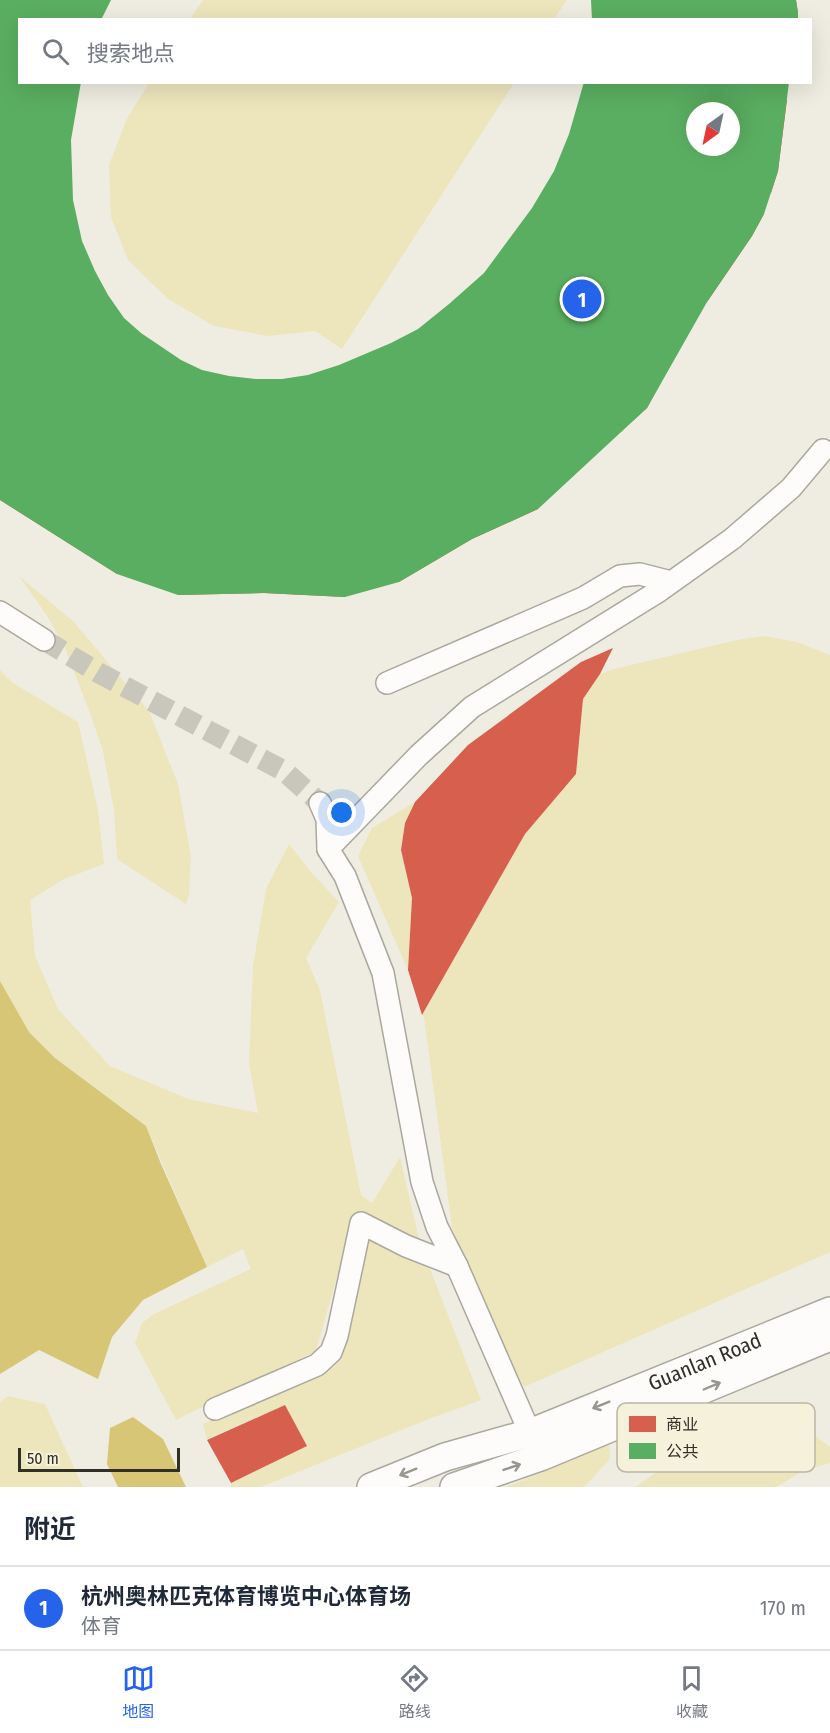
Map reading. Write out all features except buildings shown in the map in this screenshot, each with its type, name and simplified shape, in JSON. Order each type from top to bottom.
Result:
[{"type":"main road","name":"Guanlan Road","points":[[371,1487],[445,1457],[530,1433],[830,1311]]},
{"type":"main road","name":"Guanlan Road","points":[[671,1403],[830,1337]]},
{"type":"main road","name":"Guanlan Road","points":[[455,1486],[543,1456],[617,1425]]},
{"type":"street","points":[[328,849],[419,755],[472,707],[671,582],[732,539],[791,488],[823,450]]},
{"type":"street","points":[[387,683],[583,598],[620,576],[640,574],[671,582]]},
{"type":"street","points":[[0,612],[44,640]]},
{"type":"street","points":[[320,803],[327,819],[328,849],[345,876],[383,973],[422,1182],[437,1227],[457,1266],[530,1433]]},
{"type":"street","points":[[215,1409],[317,1365],[331,1352],[337,1336],[361,1223],[406,1246],[457,1266]]},
{"type":"shaded area","points":[[203,0],[567,0],[555,18],[191,18]]},
{"type":"shaded area","points":[[149,84],[513,84],[342,349],[315,331],[268,336],[214,326],[168,299],[128,260],[111,217],[109,165],[127,118]]},
{"type":"shaded area","points":[[19,576],[73,621],[149,711],[178,784],[191,857],[189,894],[186,904],[117,859],[114,811],[103,751],[90,713],[65,648],[48,617]]},
{"type":"shaded area","points":[[764,636],[797,642],[830,655],[830,1252],[524,1387],[452,1228],[422,1015],[525,834],[576,774],[583,699],[600,674],[737,640]]},
{"type":"shaded area","points":[[0,670],[13,683],[78,722],[98,810],[104,864],[64,879],[30,900],[35,956],[58,1009],[110,1066],[188,1099],[258,1113],[249,1063],[253,966],[266,889],[289,844],[339,902],[306,958],[320,990],[361,1195],[372,1203],[400,1157],[420,1243],[481,1400],[261,1487],[231,1487],[231,1483],[306,1446],[285,1405],[207,1439],[203,1424],[320,1370],[344,1252],[316,1351],[176,1420],[135,1343],[142,1323],[154,1314],[251,1269],[243,1249],[207,1267],[146,1126],[55,1058],[29,1032],[0,981]]},
{"type":"shaded area","points":[[415,802],[405,823],[401,850],[412,898],[408,970],[358,856],[372,828]]},
{"type":"shaded area","points":[[0,981],[29,1032],[55,1058],[146,1126],[207,1267],[143,1300],[112,1337],[98,1379],[39,1350],[0,1374]]},
{"type":"shaded area","points":[[8,1396],[45,1404],[83,1487],[0,1487],[0,1402]]},
{"type":"shaded area","points":[[133,1417],[163,1439],[186,1487],[118,1487],[107,1464],[110,1428]]},
{"type":"shaded area","points":[[815,1435],[830,1447],[830,1463],[815,1467]]},
{"type":"shaded area","points":[[609,1444],[610,1459],[584,1487],[506,1487]]},
{"type":"shaded area","points":[[657,1472],[801,1472],[776,1487],[635,1487]]},
{"type":"tunnel","points":[[44,640],[99,673],[284,771],[320,803]]},
{"type":"place","name":"杭州奥林匹克体育博览中心体育场","points":[[582,299]]}]
